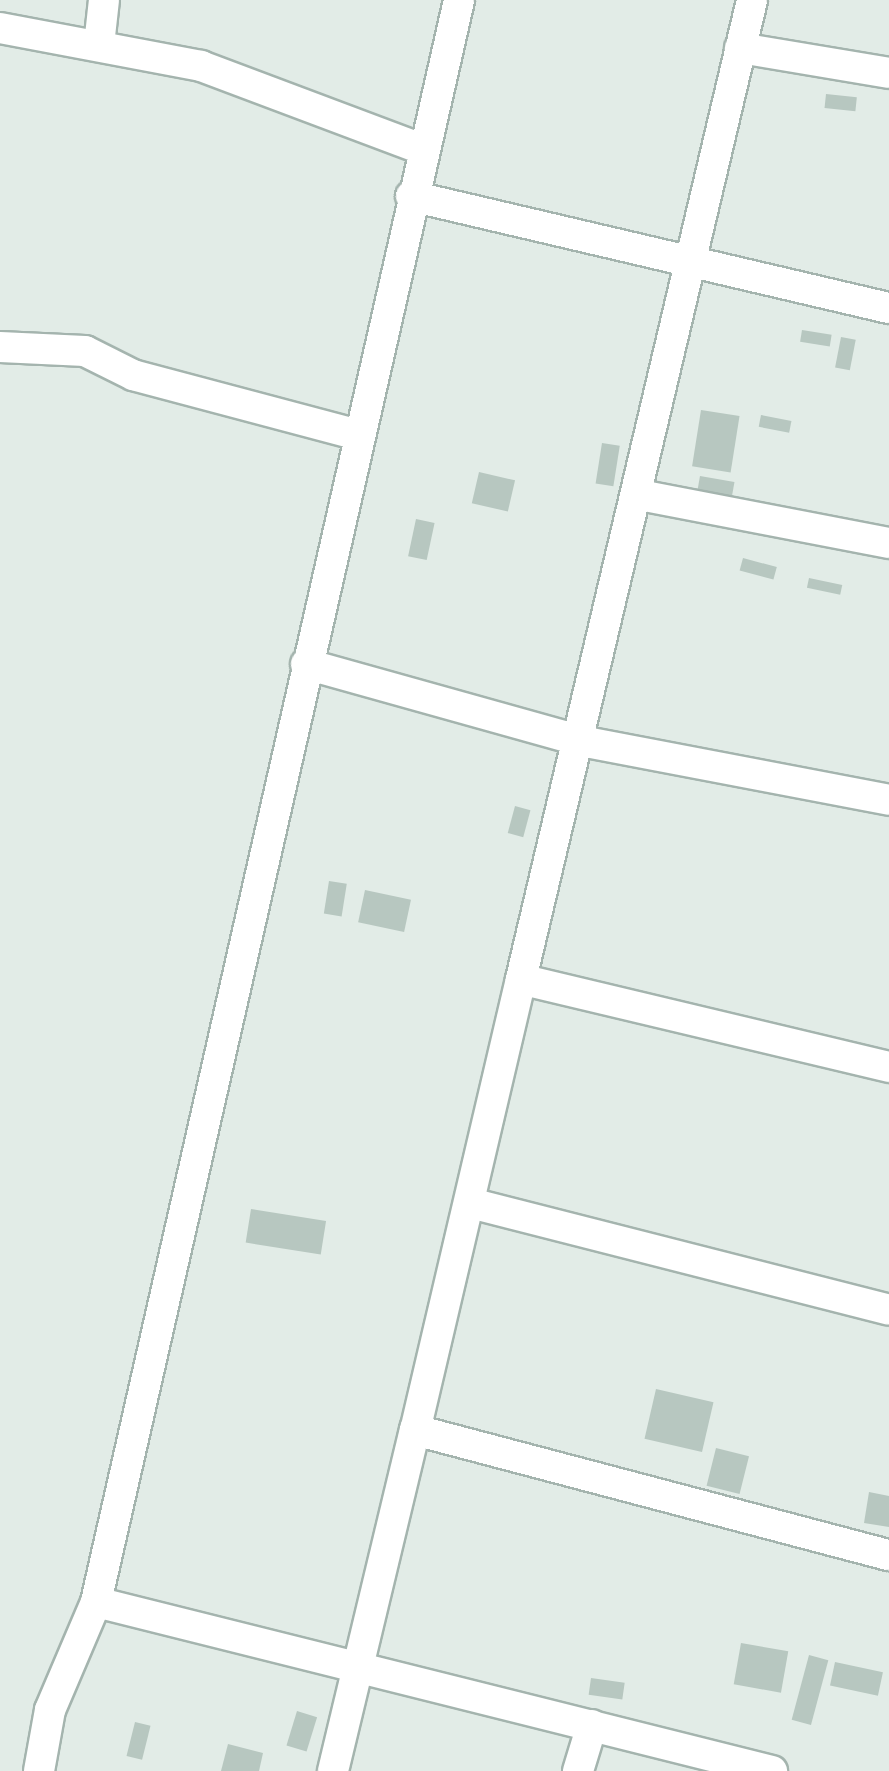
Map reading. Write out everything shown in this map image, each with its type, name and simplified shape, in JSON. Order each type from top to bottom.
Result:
[{"type":"street","points":[[99,45],[104,0]]},
{"type":"street","points":[[40,1771],[50,1710],[96,1602],[354,434],[460,0]]},
{"type":"street","points":[[333,1771],[355,1666],[474,1204],[522,979],[640,495],[689,264],[752,0]]},
{"type":"street","points":[[0,28],[201,66],[424,150]]},
{"type":"street","points":[[740,48],[889,73]]},
{"type":"street","points":[[411,196],[889,308]]},
{"type":"street","points":[[0,347],[70,347],[133,375],[354,434]]},
{"type":"street","points":[[640,495],[889,544]]},
{"type":"street","points":[[306,664],[581,740],[889,800]]},
{"type":"street","points":[[522,979],[889,1067]]},
{"type":"street","points":[[474,1204],[889,1310]]},
{"type":"street","points":[[415,1430],[889,1555]]},
{"type":"street","points":[[96,1602],[772,1771]]},
{"type":"street","points":[[578,1771],[592,1725]]},
{"type":"building","points":[[826,94],[857,97],[855,111],[825,108]]},
{"type":"building","points":[[802,330],[832,335],[830,347],[800,342]]},
{"type":"building","points":[[841,337],[856,340],[850,370],[835,367]]},
{"type":"building","points":[[701,410],[740,416],[731,472],[692,466]]},
{"type":"building","points":[[761,415],[791,421],[789,433],[759,427]]},
{"type":"building","points":[[602,443],[620,446],[613,486],[596,483]]},
{"type":"building","points":[[479,472],[515,480],[508,512],[472,503]]},
{"type":"building","points":[[700,476],[734,482],[732,497],[697,491]]},
{"type":"building","points":[[416,519],[435,523],[427,560],[408,556]]},
{"type":"building","points":[[743,558],[777,567],[773,580],[740,571]]},
{"type":"building","points":[[809,578],[842,585],[840,595],[807,588]]},
{"type":"building","points":[[515,806],[530,810],[523,837],[508,833]]},
{"type":"building","points":[[329,881],[347,884],[342,916],[324,914]]},
{"type":"building","points":[[365,890],[411,900],[404,932],[358,922]]},
{"type":"building","points":[[251,1209],[326,1221],[321,1254],[246,1243]]},
{"type":"building","points":[[656,1389],[713,1402],[702,1452],[645,1439]]},
{"type":"building","points":[[716,1448],[749,1456],[740,1494],[707,1486]]},
{"type":"building","points":[[869,1492],[889,1496],[889,1527],[864,1523]]},
{"type":"building","points":[[741,1643],[788,1651],[781,1693],[734,1684]]},
{"type":"building","points":[[809,1655],[828,1660],[811,1725],[792,1720]]},
{"type":"building","points":[[835,1662],[883,1672],[878,1696],[830,1685]]},
{"type":"building","points":[[591,1678],[625,1683],[622,1700],[589,1695]]},
{"type":"building","points":[[297,1711],[317,1717],[307,1752],[286,1745]]},
{"type":"building","points":[[135,1722],[151,1726],[142,1760],[127,1756]]},
{"type":"building","points":[[228,1744],[263,1753],[259,1771],[221,1771]]}]
